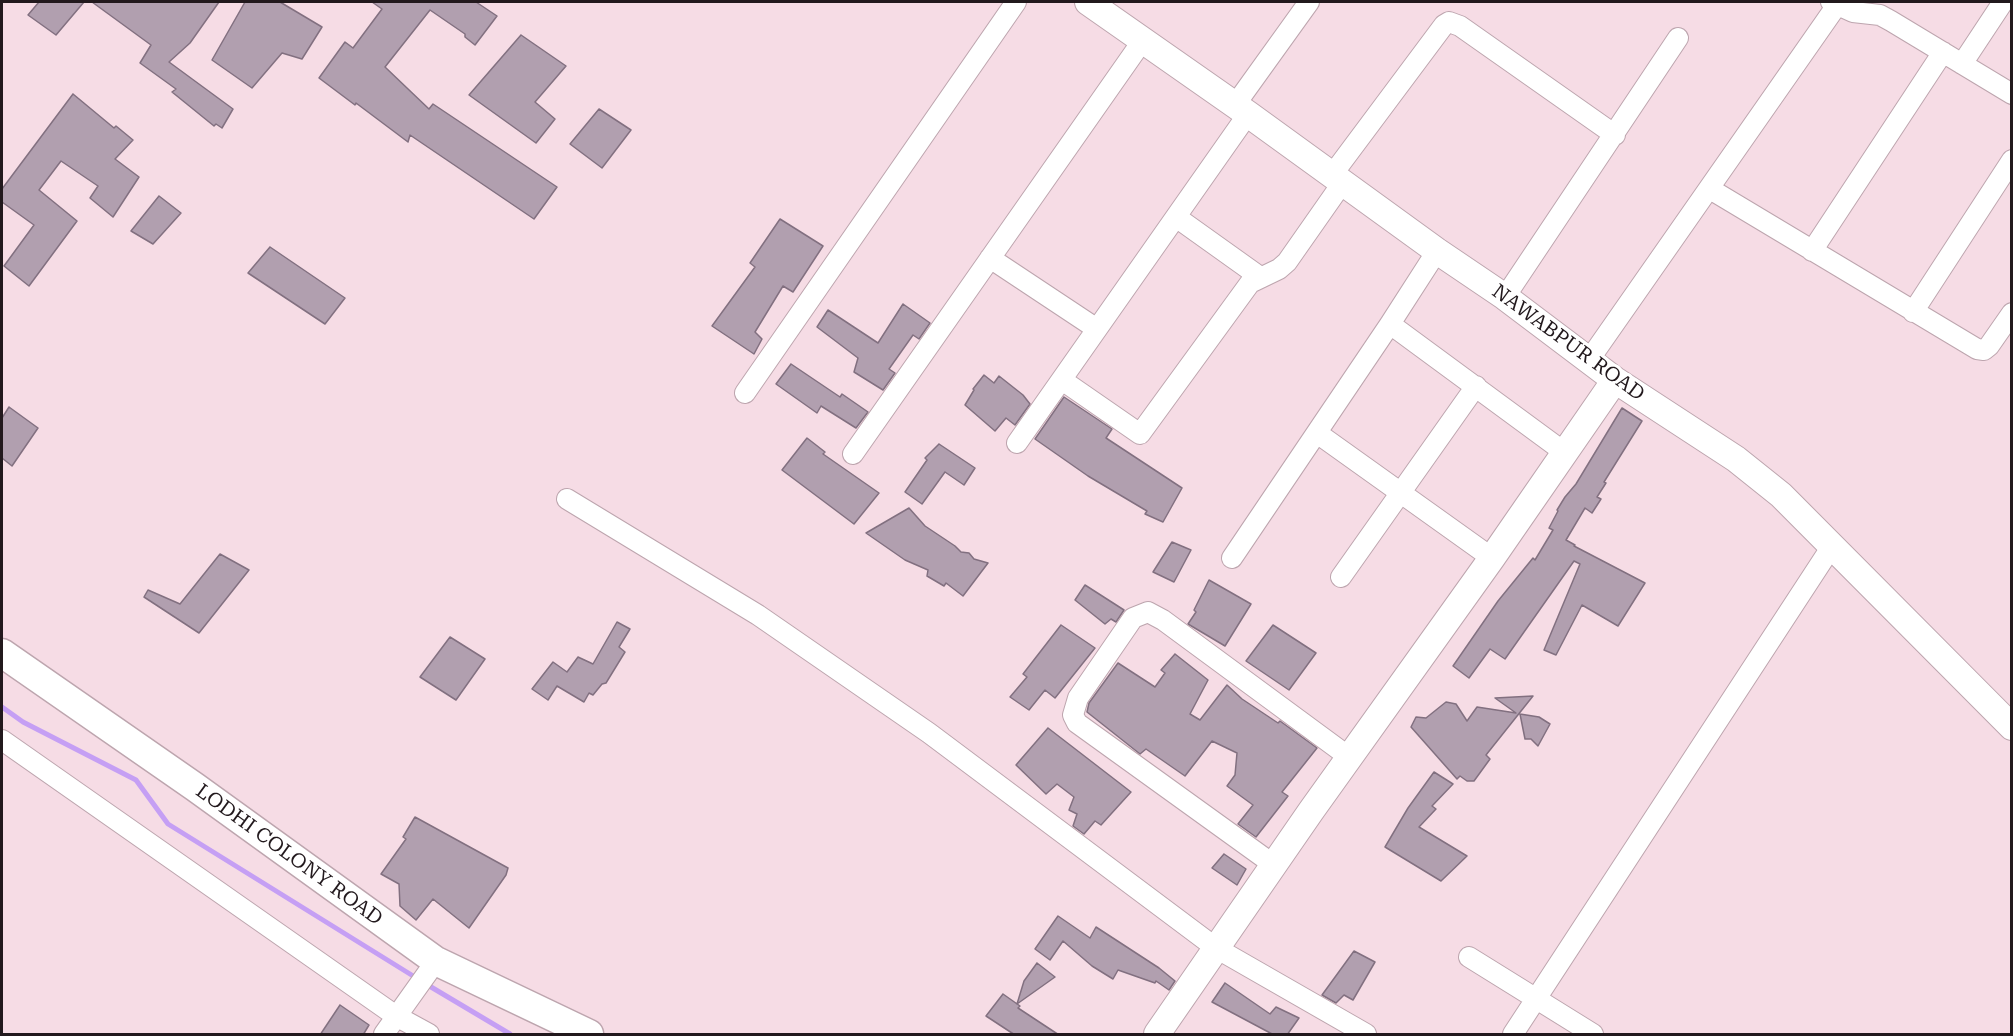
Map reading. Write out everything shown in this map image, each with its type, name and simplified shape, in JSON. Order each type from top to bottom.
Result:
[{"type":"main road","name":"LODHI COLONY ROAD","points":[[2,653],[195,787],[433,966],[589,1035]]},
{"type":"street","points":[[745,393],[1016,2]]},
{"type":"street","name":"NAWABPUR ROAD","points":[[1088,2],[1505,297],[1616,380],[1736,459],[1781,495],[2012,727]]},
{"type":"street","points":[[1017,443],[1176,217],[1309,2]]},
{"type":"street","points":[[1962,64],[2002,2]]},
{"type":"street","points":[[1589,360],[1710,189],[1834,3],[1853,12],[1884,8],[1943,52],[2012,94]]},
{"type":"street","points":[[1062,380],[1140,434],[1250,283],[1279,269],[1287,262],[1338,179],[1444,25],[1449,22],[1460,26],[1615,135]]},
{"type":"street","points":[[1505,297],[1678,38]]},
{"type":"street","points":[[853,454],[1143,40]]},
{"type":"street","points":[[1812,251],[1943,52]]},
{"type":"street","points":[[1913,312],[2012,160]]},
{"type":"street","points":[[1710,189],[1977,349],[1984,350],[1989,346],[2012,313]]},
{"type":"street","points":[[1176,217],[1260,277]]},
{"type":"street","points":[[1232,558],[1437,251]]},
{"type":"street","points":[[990,258],[1098,329]]},
{"type":"street","points":[[1390,324],[1564,452]]},
{"type":"street","points":[[1157,1035],[1349,757],[1616,380]]},
{"type":"street","points":[[1341,578],[1476,386]]},
{"type":"street","points":[[1317,433],[1492,558]]},
{"type":"street","points":[[567,499],[758,615],[920,726],[1216,948],[1366,1035]]},
{"type":"street","points":[[1513,1035],[1832,546]]},
{"type":"street","points":[[1274,865],[1077,723],[1073,715],[1078,698],[1133,618],[1148,612],[1156,615],[1349,757]]},
{"type":"street","points":[[2,740],[396,1016],[429,1035]]},
{"type":"street","points":[[1469,957],[1593,1035]]},
{"type":"street","points":[[384,1035],[433,966]]},
{"type":"building","points":[[39,2],[84,2],[56,35],[28,15]]},
{"type":"building","points":[[92,2],[219,2],[190,43],[169,62],[233,109],[222,128],[216,124],[214,126],[172,92],[176,89],[140,63],[151,45]]},
{"type":"building","points":[[245,2],[280,2],[322,27],[302,59],[282,53],[252,88],[212,60]]},
{"type":"building","points":[[372,2],[476,2],[497,16],[475,45],[465,37],[465,34],[430,10],[385,67],[429,109],[433,104],[557,187],[534,219],[410,135],[408,142],[319,78],[345,42],[353,48],[382,9]]},
{"type":"building","points":[[521,35],[566,66],[535,102],[555,119],[536,143],[469,95]]},
{"type":"building","points":[[73,94],[114,128],[116,126],[133,140],[115,159],[139,177],[113,217],[90,198],[98,186],[61,161],[39,190],[77,221],[29,286],[4,266],[34,225],[2,202],[2,189]]},
{"type":"building","points":[[599,109],[631,130],[602,168],[570,144]]},
{"type":"building","points":[[159,196],[181,213],[153,244],[131,231]]},
{"type":"building","points":[[780,219],[823,246],[793,292],[783,286],[755,332],[762,339],[754,354],[712,326],[755,267],[750,263]]},
{"type":"building","points":[[270,247],[345,298],[325,324],[248,273]]},
{"type":"building","points":[[903,304],[930,323],[919,339],[913,335],[889,369],[895,373],[883,390],[854,372],[858,358],[817,327],[828,310],[878,343]]},
{"type":"building","points":[[791,364],[840,397],[842,394],[868,412],[856,428],[821,406],[817,413],[776,384]]},
{"type":"building","points":[[984,375],[994,383],[999,376],[1023,395],[1030,404],[1015,425],[1006,418],[995,431],[965,405],[973,389]]},
{"type":"building","points":[[1064,397],[1112,429],[1106,438],[1182,488],[1163,522],[1145,514],[1147,511],[1088,476],[1035,439]]},
{"type":"building","points":[[9,407],[38,428],[12,466],[2,458],[2,418]]},
{"type":"building","points":[[1622,408],[1642,421],[1604,482],[1606,483],[1597,497],[1601,499],[1592,513],[1585,508],[1566,540],[1645,583],[1618,626],[1582,605],[1556,655],[1544,650],[1580,564],[1574,561],[1505,659],[1490,649],[1469,678],[1453,666],[1498,601],[1533,558],[1535,560],[1553,530],[1549,528],[1557,510],[1576,484]]},
{"type":"building","points":[[807,438],[825,452],[823,454],[879,493],[854,524],[782,470]]},
{"type":"building","points":[[939,444],[975,468],[964,485],[945,472],[922,504],[905,492],[927,460],[925,458]]},
{"type":"building","points":[[909,508],[925,526],[961,552],[969,553],[974,559],[988,563],[963,596],[946,583],[944,586],[927,576],[928,570],[905,560],[866,533]]},
{"type":"building","points":[[1172,542],[1191,550],[1174,582],[1153,572]]},
{"type":"building","points":[[220,554],[249,570],[199,633],[144,597],[148,590],[180,604]]},
{"type":"building","points":[[1209,580],[1251,604],[1225,646],[1188,624],[1196,612],[1194,610]]},
{"type":"building","points":[[1085,585],[1124,610],[1116,622],[1111,619],[1105,624],[1075,600]]},
{"type":"building","points":[[617,622],[630,629],[619,647],[625,652],[606,683],[602,684],[593,695],[589,693],[584,702],[557,686],[548,700],[532,689],[553,662],[567,672],[578,657],[593,664]]},
{"type":"building","points":[[1061,625],[1095,648],[1055,698],[1045,690],[1029,710],[1010,697],[1027,677],[1023,674]]},
{"type":"building","points":[[1273,625],[1316,653],[1289,690],[1246,661]]},
{"type":"building","points":[[450,637],[485,659],[456,700],[420,677]]},
{"type":"building","points":[[1175,654],[1208,680],[1190,714],[1200,720],[1227,685],[1242,699],[1278,723],[1280,721],[1317,748],[1282,792],[1288,796],[1256,837],[1238,824],[1253,805],[1227,786],[1235,775],[1237,753],[1212,741],[1185,776],[1146,749],[1140,754],[1087,712],[1089,703],[1118,663],[1155,687],[1165,673],[1161,670]]},
{"type":"building","points":[[1533,696],[1486,755],[1490,759],[1474,781],[1467,781],[1460,776],[1457,779],[1411,727],[1416,717],[1426,718],[1446,702],[1456,704],[1467,721],[1477,707],[1516,713],[1495,698]]},
{"type":"building","points":[[1520,714],[1539,717],[1550,724],[1538,746],[1531,739],[1525,739]]},
{"type":"building","points":[[1048,728],[1131,792],[1101,825],[1095,821],[1084,834],[1073,826],[1077,814],[1069,810],[1074,797],[1057,784],[1046,794],[1016,765]]},
{"type":"building","points":[[1434,772],[1453,784],[1432,806],[1436,809],[1419,827],[1467,856],[1441,881],[1385,847],[1408,808]]},
{"type":"building","points":[[415,817],[508,868],[506,875],[469,928],[433,899],[416,920],[400,906],[399,884],[381,874],[406,839],[403,837]]},
{"type":"building","points":[[1224,854],[1246,869],[1237,885],[1212,868]]},
{"type":"building","points":[[1058,916],[1090,938],[1096,927],[1175,981],[1169,990],[1156,981],[1155,983],[1118,970],[1113,979],[1092,966],[1063,941],[1050,960],[1035,949]]},
{"type":"building","points":[[1354,951],[1375,962],[1353,1000],[1344,995],[1336,1003],[1322,995]]},
{"type":"building","points":[[1037,963],[1055,977],[1017,1004],[1024,981]]},
{"type":"building","points":[[1225,983],[1270,1014],[1276,1007],[1299,1018],[1287,1035],[1274,1035],[1212,1002]]},
{"type":"building","points":[[1003,994],[1020,1006],[1018,1008],[1059,1035],[1015,1035],[986,1016]]},
{"type":"building","points":[[340,1005],[369,1025],[363,1035],[320,1035]]},
{"type":"waterway","points":[[2,707],[23,722],[136,780],[168,824],[418,979]]},
{"type":"waterway","points":[[426,984],[510,1034]]}]
